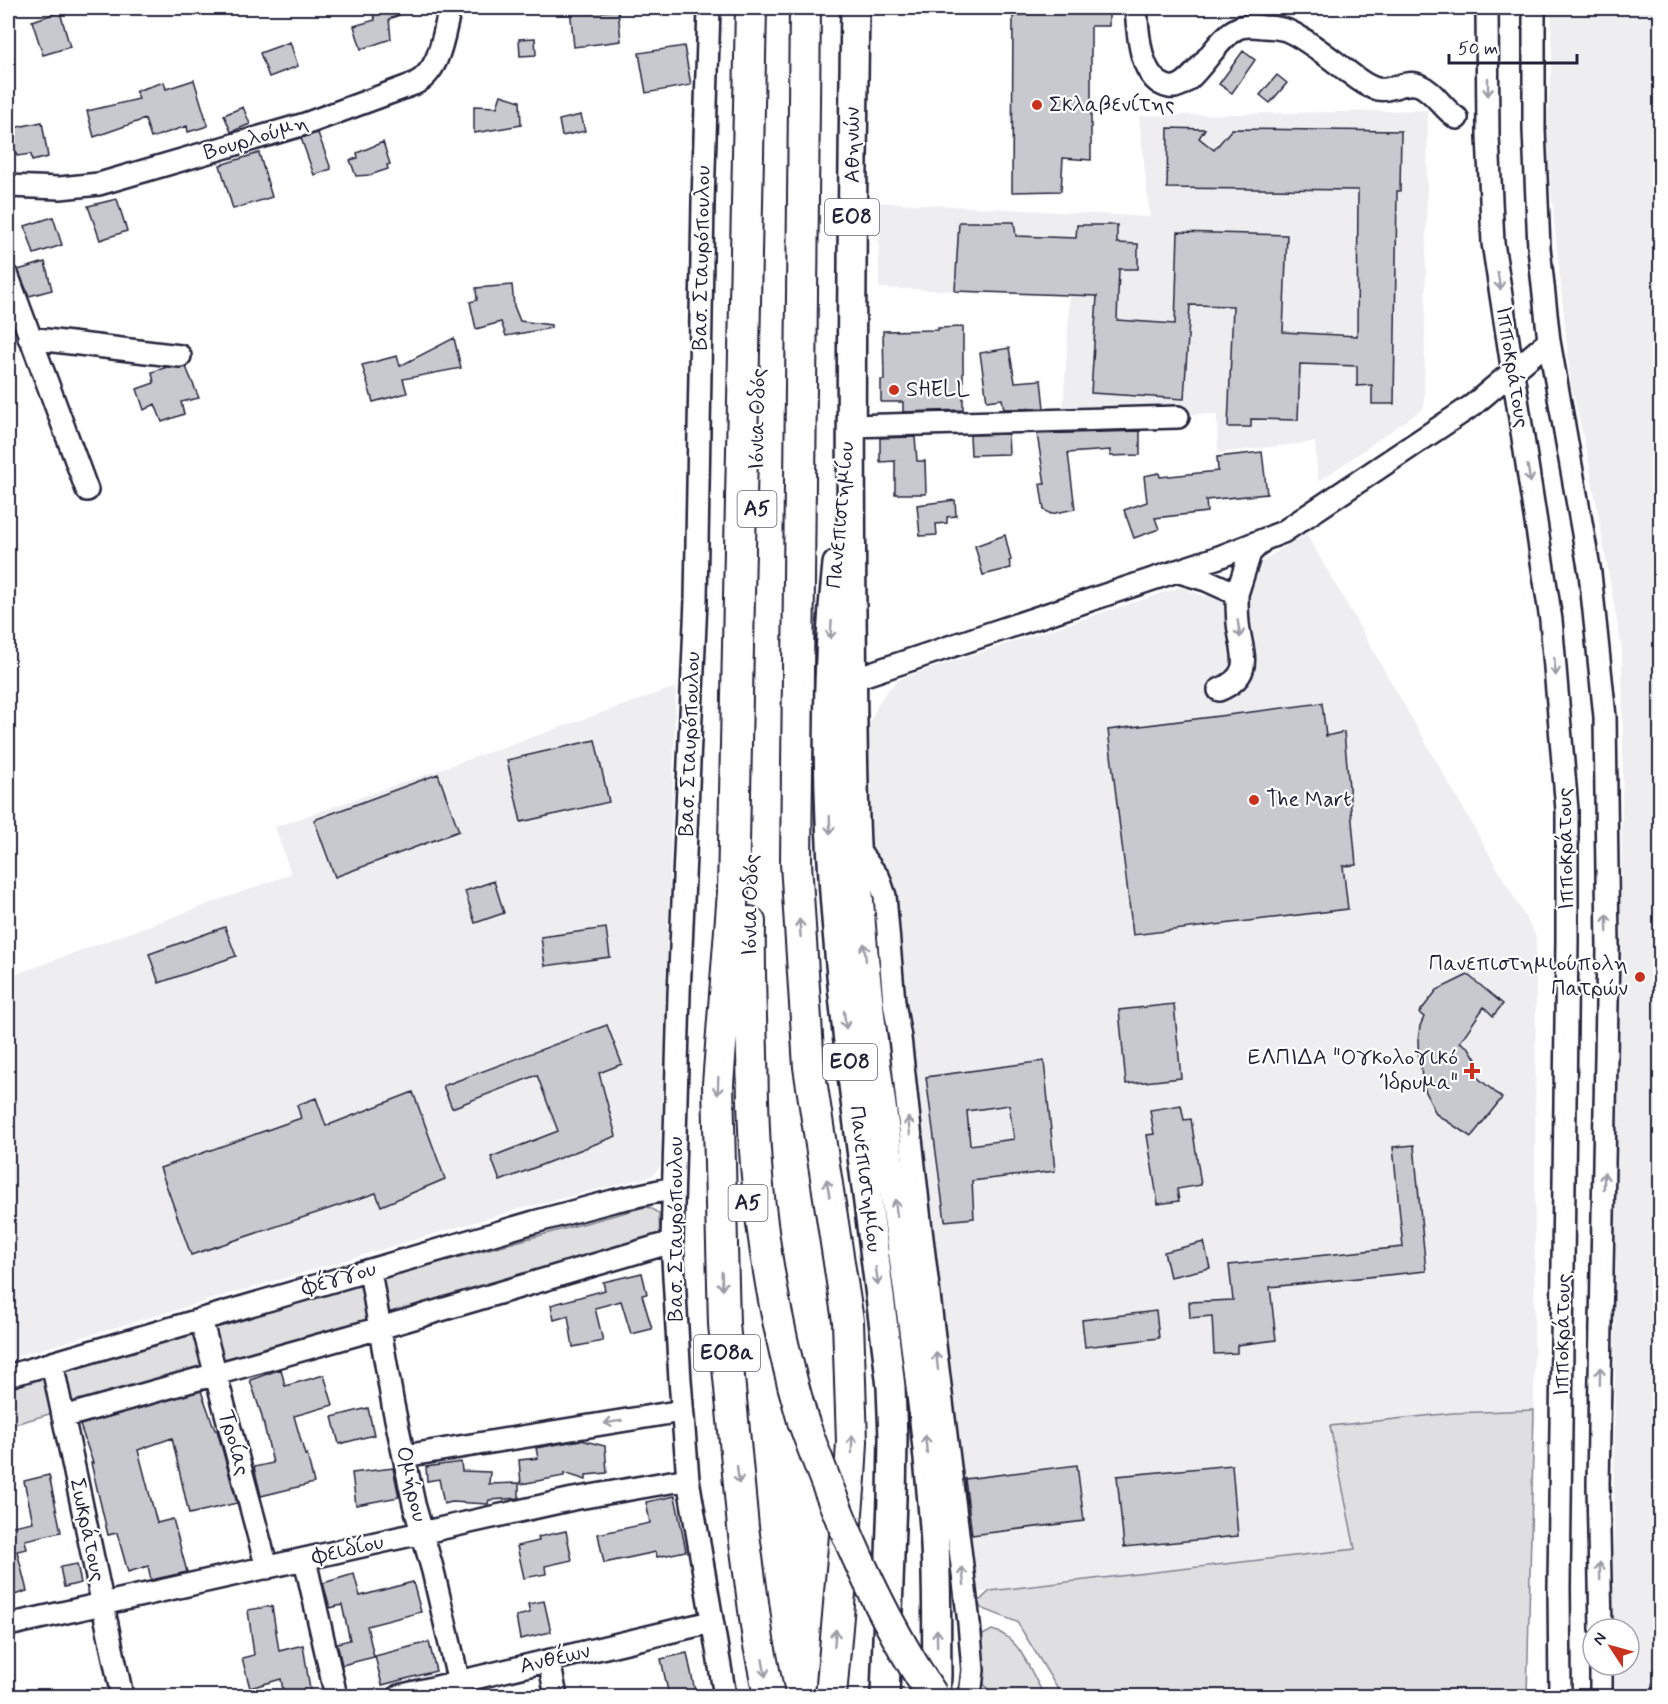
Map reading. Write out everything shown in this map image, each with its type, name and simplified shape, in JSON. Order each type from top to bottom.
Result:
[{"type":"highway","name":"Ιόνια Οδός","points":[[733,892],[751,8]]},
{"type":"highway","name":"Ιόνια Οδός","points":[[766,8],[749,956],[753,1104],[761,1218],[779,1322],[794,1389],[797,1424]]},
{"type":"highway","name":"Ιόνια Οδός","points":[[805,8],[796,863],[809,1067],[840,1257],[850,1349],[852,1442],[831,1696]]},
{"type":"highway","name":"Α5","points":[[733,892],[741,976],[740,1065],[750,1221],[776,1378],[867,1579],[896,1636],[934,1696]]},
{"type":"highway","name":"ΕΟ8α","points":[[733,892],[718,1084],[724,1324],[743,1527],[758,1640],[769,1696]]},
{"type":"highway","name":"Α5","points":[[797,1424],[814,1490],[853,1583],[877,1633],[913,1696]]},
{"type":"main road","name":"Αθηνών","points":[[850,426],[855,8]]},
{"type":"main road","name":"Πανεπιστημίου","points":[[850,426],[846,490],[833,601],[874,1044],[931,1488],[935,1540],[937,1674],[934,1696]]},
{"type":"main road","name":"Πανεπιστημίου","points":[[841,682],[831,860],[840,975],[891,1387],[892,1499],[885,1696]]},
{"type":"street","name":"Βουρλούμη","points":[[8,186],[60,188],[99,184],[305,124],[421,81],[431,71],[438,54],[450,8]]},
{"type":"street","name":"Βασ. Σταυρόπουλου","points":[[709,8],[696,600],[672,1242],[688,1479],[725,1696]]},
{"type":"street","points":[[1136,8],[1139,41],[1144,62],[1157,80],[1167,87],[1174,88],[1185,83],[1232,31],[1246,26],[1266,27],[1281,29],[1296,35],[1356,78],[1377,89],[1383,90],[1409,83],[1419,85],[1457,118]]},
{"type":"street","name":"Ιπποκράτους","points":[[1486,8],[1488,136],[1493,243],[1551,620],[1567,810],[1559,1588],[1560,1696]]},
{"type":"street","name":"Ιπποκράτους","points":[[1534,8],[1536,202],[1549,341],[1590,573],[1605,717],[1608,949],[1598,1484],[1601,1617]]},
{"type":"street","points":[[1534,61],[1548,8]]},
{"type":"street","points":[[8,277],[87,490]]},
{"type":"street","points":[[29,338],[180,356]]},
{"type":"street","points":[[841,682],[1262,542],[1300,521],[1473,405],[1549,341]]},
{"type":"street","points":[[850,426],[1178,417]]},
{"type":"street","points":[[1219,690],[1230,686],[1239,676],[1245,660],[1238,623],[1237,594],[1250,553],[1262,542]]},
{"type":"street","points":[[1176,571],[1206,580],[1237,594]]},
{"type":"street","points":[[857,849],[879,878],[885,896],[894,1002],[969,1623],[973,1670],[970,1696]]},
{"type":"street","name":"Φέγγου","points":[[8,1376],[613,1201],[673,1188]]},
{"type":"street","points":[[63,1417],[380,1329],[672,1242]]},
{"type":"street","name":"Ομήρου","points":[[370,1270],[414,1504],[433,1571],[460,1690]]},
{"type":"street","name":"Τροίας","points":[[201,1319],[267,1568]]},
{"type":"street","name":"Σωκράτους","points":[[52,1363],[122,1696]]},
{"type":"street","points":[[404,1456],[670,1413]]},
{"type":"street","name":"Φειδίου","points":[[8,1625],[573,1499],[688,1479]]},
{"type":"street","points":[[306,1560],[336,1696]]},
{"type":"street","name":"Ανθέων","points":[[399,1696],[460,1690],[549,1661],[711,1622]]},
{"type":"street","points":[[549,1661],[556,1696]]},
{"type":"street","points":[[1601,1677],[1601,1696]]},
{"type":"shaded area","name":"Πανεπιστημιούπολη Πατρών","points":[[1551,8],[1660,8],[1660,1696],[1613,1696],[1613,1677],[1641,1677],[1641,1617],[1613,1617],[1623,747],[1622,650],[1588,457],[1571,385],[1546,141],[1552,55]]},
{"type":"shaded area","points":[[1428,110],[1424,408],[1318,482],[1315,442],[1218,453],[1217,414],[1063,413],[1070,295],[879,288],[878,202],[1150,217],[1139,116]]},
{"type":"shaded area","points":[[1306,533],[1536,936],[1534,1410],[1453,1413],[1330,1426],[1355,1549],[972,1593],[924,1245],[886,865],[870,852],[866,742],[869,725],[879,702],[887,691],[902,678],[1181,587],[1204,596],[1257,579],[1258,564]]},
{"type":"shaded area","points":[[676,687],[660,1167],[652,1176],[523,1208],[8,1359],[8,977],[291,874],[275,827]]},
{"type":"shaded area","points":[[645,1207],[659,1214],[660,1241],[390,1319],[382,1278]]},
{"type":"shaded area","points":[[363,1283],[370,1325],[221,1364],[210,1325]]},
{"type":"shaded area","points":[[196,1329],[209,1370],[69,1411],[60,1369]]},
{"type":"shaded area","points":[[45,1373],[53,1413],[8,1426],[8,1383]]},
{"type":"shaded area","points":[[1534,1410],[1527,1696],[1062,1696],[1017,1622],[981,1608],[978,1602],[990,1591],[1355,1549],[1330,1426],[1453,1413]]},
{"type":"shaded area","points":[[992,1630],[1011,1640],[1018,1648],[1045,1696],[993,1696],[984,1684],[977,1638]]},
{"type":"building","points":[[372,8],[417,8],[389,19],[391,39],[361,49],[354,26],[375,20]]},
{"type":"building","points":[[570,8],[589,8],[590,13],[618,10],[621,41],[574,47]]},
{"type":"building","points":[[1054,8],[1109,8],[1109,26],[1091,26],[1091,160],[1063,158],[1061,191],[1012,192],[1013,16],[1054,11]]},
{"type":"building","points":[[60,12],[70,47],[43,55],[32,21]]},
{"type":"building","points":[[535,38],[536,55],[520,56],[519,39]]},
{"type":"building","points":[[290,42],[298,66],[269,77],[260,53]]},
{"type":"building","points":[[684,46],[691,85],[646,93],[639,53]]},
{"type":"building","points":[[1243,51],[1255,60],[1232,93],[1219,84]]},
{"type":"building","points":[[1277,75],[1287,83],[1270,103],[1260,95]]},
{"type":"building","points":[[194,80],[208,126],[188,132],[187,126],[151,138],[145,119],[94,137],[87,111],[139,99],[136,91],[164,82],[166,89]]},
{"type":"building","points":[[501,95],[520,101],[521,125],[474,133],[474,106],[497,107]]},
{"type":"building","points":[[243,107],[250,124],[231,132],[224,115]]},
{"type":"building","points":[[581,115],[585,131],[562,136],[559,120]]},
{"type":"building","points":[[42,122],[48,157],[32,161],[31,154],[17,156],[8,129]]},
{"type":"building","points":[[1168,128],[1205,129],[1199,138],[1214,150],[1232,129],[1401,131],[1400,191],[1397,191],[1394,404],[1372,404],[1372,385],[1357,386],[1357,366],[1300,364],[1298,420],[1251,419],[1251,427],[1228,427],[1233,306],[1190,305],[1184,399],[1091,393],[1097,296],[955,291],[959,222],[1014,222],[1016,236],[1076,238],[1077,225],[1117,225],[1117,243],[1138,244],[1138,269],[1119,269],[1117,320],[1175,324],[1178,232],[1287,235],[1283,332],[1357,336],[1358,190],[1167,188]]},
{"type":"building","points":[[318,133],[331,169],[314,175],[301,138]]},
{"type":"building","points":[[383,142],[390,164],[387,165],[388,169],[370,175],[356,176],[350,160],[358,158],[357,153]]},
{"type":"building","points":[[259,153],[272,197],[233,209],[220,165]]},
{"type":"building","points":[[117,199],[127,231],[100,240],[88,206]]},
{"type":"building","points":[[53,217],[62,245],[34,254],[25,226]]},
{"type":"building","points":[[45,262],[52,290],[29,296],[18,270]]},
{"type":"building","points":[[512,285],[514,306],[520,321],[551,325],[551,328],[506,336],[501,322],[476,329],[470,302],[477,300],[476,288]]},
{"type":"building","points":[[963,327],[963,410],[903,412],[903,402],[881,402],[881,380],[884,380],[883,331]]},
{"type":"building","points":[[454,338],[461,368],[403,379],[407,393],[373,402],[362,365],[397,356],[400,366]]},
{"type":"building","points":[[1009,348],[1015,382],[1041,380],[1044,408],[1004,409],[1002,399],[987,401],[980,353]]},
{"type":"building","points":[[167,367],[186,367],[199,398],[181,402],[184,414],[162,422],[155,404],[144,410],[137,389],[154,383],[152,372]]},
{"type":"building","points":[[1140,431],[1140,455],[1110,456],[1110,450],[1068,453],[1075,509],[1051,514],[1044,510],[1040,484],[1045,484],[1037,434]]},
{"type":"building","points":[[1008,434],[1009,454],[971,455],[970,435]]},
{"type":"building","points":[[915,437],[917,461],[925,461],[926,494],[895,494],[895,461],[880,462],[880,438]]},
{"type":"building","points":[[1262,452],[1267,494],[1206,500],[1207,512],[1155,518],[1159,529],[1134,538],[1124,510],[1147,502],[1144,476],[1159,473],[1160,477],[1218,471],[1217,457]]},
{"type":"building","points":[[955,500],[956,516],[947,517],[947,523],[936,524],[937,535],[920,536],[917,505]]},
{"type":"building","points":[[1005,535],[1011,568],[983,575],[975,546]]},
{"type":"building","points":[[1322,703],[1326,736],[1344,732],[1356,865],[1343,866],[1348,909],[1133,935],[1108,730]]},
{"type":"building","points":[[595,740],[609,802],[521,822],[507,760]]},
{"type":"building","points":[[438,774],[459,831],[335,877],[314,820]]},
{"type":"building","points":[[494,881],[504,913],[475,923],[465,891]]},
{"type":"building","points":[[225,927],[236,956],[159,983],[149,954]]},
{"type":"building","points":[[606,928],[610,957],[545,966],[541,937]]},
{"type":"building","points":[[1468,975],[1503,1004],[1493,1016],[1484,1007],[1460,1042],[1469,1048],[1476,1059],[1471,1072],[1502,1098],[1471,1137],[1436,1114],[1422,1083],[1418,1040],[1424,1017],[1419,1013],[1437,990]]},
{"type":"building","points":[[1174,1004],[1181,1078],[1126,1084],[1119,1010]]},
{"type":"building","points":[[607,1025],[622,1064],[599,1073],[616,1136],[500,1181],[491,1157],[558,1131],[537,1075],[452,1108],[443,1086]]},
{"type":"building","points":[[1044,1061],[1055,1171],[972,1181],[974,1218],[945,1221],[926,1077]],"holes":[[[1009,1105],[1014,1139],[970,1145],[967,1111]]]},
{"type":"building","points":[[413,1092],[445,1179],[381,1206],[376,1193],[191,1255],[160,1168],[301,1118],[297,1105],[316,1098],[326,1126]]},
{"type":"building","points":[[1181,1105],[1184,1120],[1191,1119],[1201,1185],[1177,1189],[1179,1201],[1158,1204],[1147,1135],[1154,1134],[1150,1110]]},
{"type":"building","points":[[1414,1145],[1426,1271],[1270,1287],[1276,1340],[1237,1345],[1237,1353],[1214,1354],[1212,1316],[1190,1318],[1189,1302],[1233,1300],[1229,1265],[1403,1247],[1393,1147]]},
{"type":"building","points":[[1204,1242],[1210,1268],[1170,1277],[1164,1252]]},
{"type":"building","points":[[642,1273],[647,1294],[642,1295],[652,1329],[631,1334],[621,1301],[595,1308],[603,1341],[573,1347],[568,1316],[554,1320],[551,1305],[605,1290],[603,1282]]},
{"type":"building","points":[[1156,1311],[1159,1338],[1085,1347],[1082,1320]]},
{"type":"building","points":[[281,1369],[285,1386],[324,1375],[333,1405],[294,1416],[314,1483],[261,1496],[254,1467],[273,1463],[250,1380]]},
{"type":"building","points":[[201,1391],[215,1430],[217,1430],[237,1503],[189,1514],[172,1438],[138,1450],[157,1523],[173,1519],[187,1572],[151,1580],[148,1566],[128,1572],[117,1533],[108,1535],[91,1463],[93,1463],[80,1425]]},
{"type":"building","points":[[368,1408],[374,1435],[339,1444],[332,1417]]},
{"type":"building","points":[[581,1440],[605,1446],[607,1473],[586,1475],[586,1480],[564,1473],[564,1476],[521,1484],[519,1460],[538,1458],[536,1448]]},
{"type":"building","points":[[461,1462],[462,1471],[490,1472],[489,1484],[519,1483],[519,1498],[489,1500],[488,1504],[452,1502],[444,1504],[439,1479],[427,1481],[426,1467]]},
{"type":"building","points":[[1077,1465],[1084,1521],[972,1535],[965,1479]]},
{"type":"building","points":[[1232,1465],[1238,1536],[1124,1547],[1117,1476]]},
{"type":"building","points":[[393,1468],[399,1497],[356,1505],[352,1473]]},
{"type":"building","points":[[49,1475],[61,1532],[25,1540],[27,1549],[17,1551],[27,1591],[8,1597],[8,1527],[33,1522],[24,1481]]},
{"type":"building","points":[[675,1496],[686,1551],[657,1557],[656,1552],[604,1563],[598,1534],[650,1523],[646,1502]]},
{"type":"building","points":[[566,1531],[572,1560],[545,1566],[546,1574],[524,1578],[517,1546],[539,1541],[538,1537]]},
{"type":"building","points":[[77,1564],[81,1583],[64,1587],[60,1567]]},
{"type":"building","points":[[354,1574],[360,1596],[413,1582],[421,1612],[367,1626],[374,1657],[342,1665],[337,1643],[350,1640],[342,1605],[330,1608],[323,1583]]},
{"type":"building","points":[[544,1601],[551,1632],[520,1639],[516,1616],[530,1613],[528,1604]]},
{"type":"building","points":[[272,1606],[279,1651],[303,1645],[311,1696],[284,1696],[281,1679],[250,1688],[242,1658],[254,1655],[248,1610]]},
{"type":"building","points":[[429,1642],[436,1671],[382,1685],[375,1656]]},
{"type":"building","points":[[687,1653],[695,1691],[669,1696],[661,1659]]},
{"type":"place","name":"Σκλαβενίτης","points":[[1037,105]]},
{"type":"place","name":"SHELL","points":[[894,390]]},
{"type":"place","name":"The Mart","points":[[1254,800]]},
{"type":"place","name":"Πανεπιστημιούπολη Πατρών","points":[[1640,977]]},
{"type":"place","name":"ΕΛΠΙΔΑ \"Ογκολογικό Ίδρυμα\"","points":[[1472,1071]]}]
